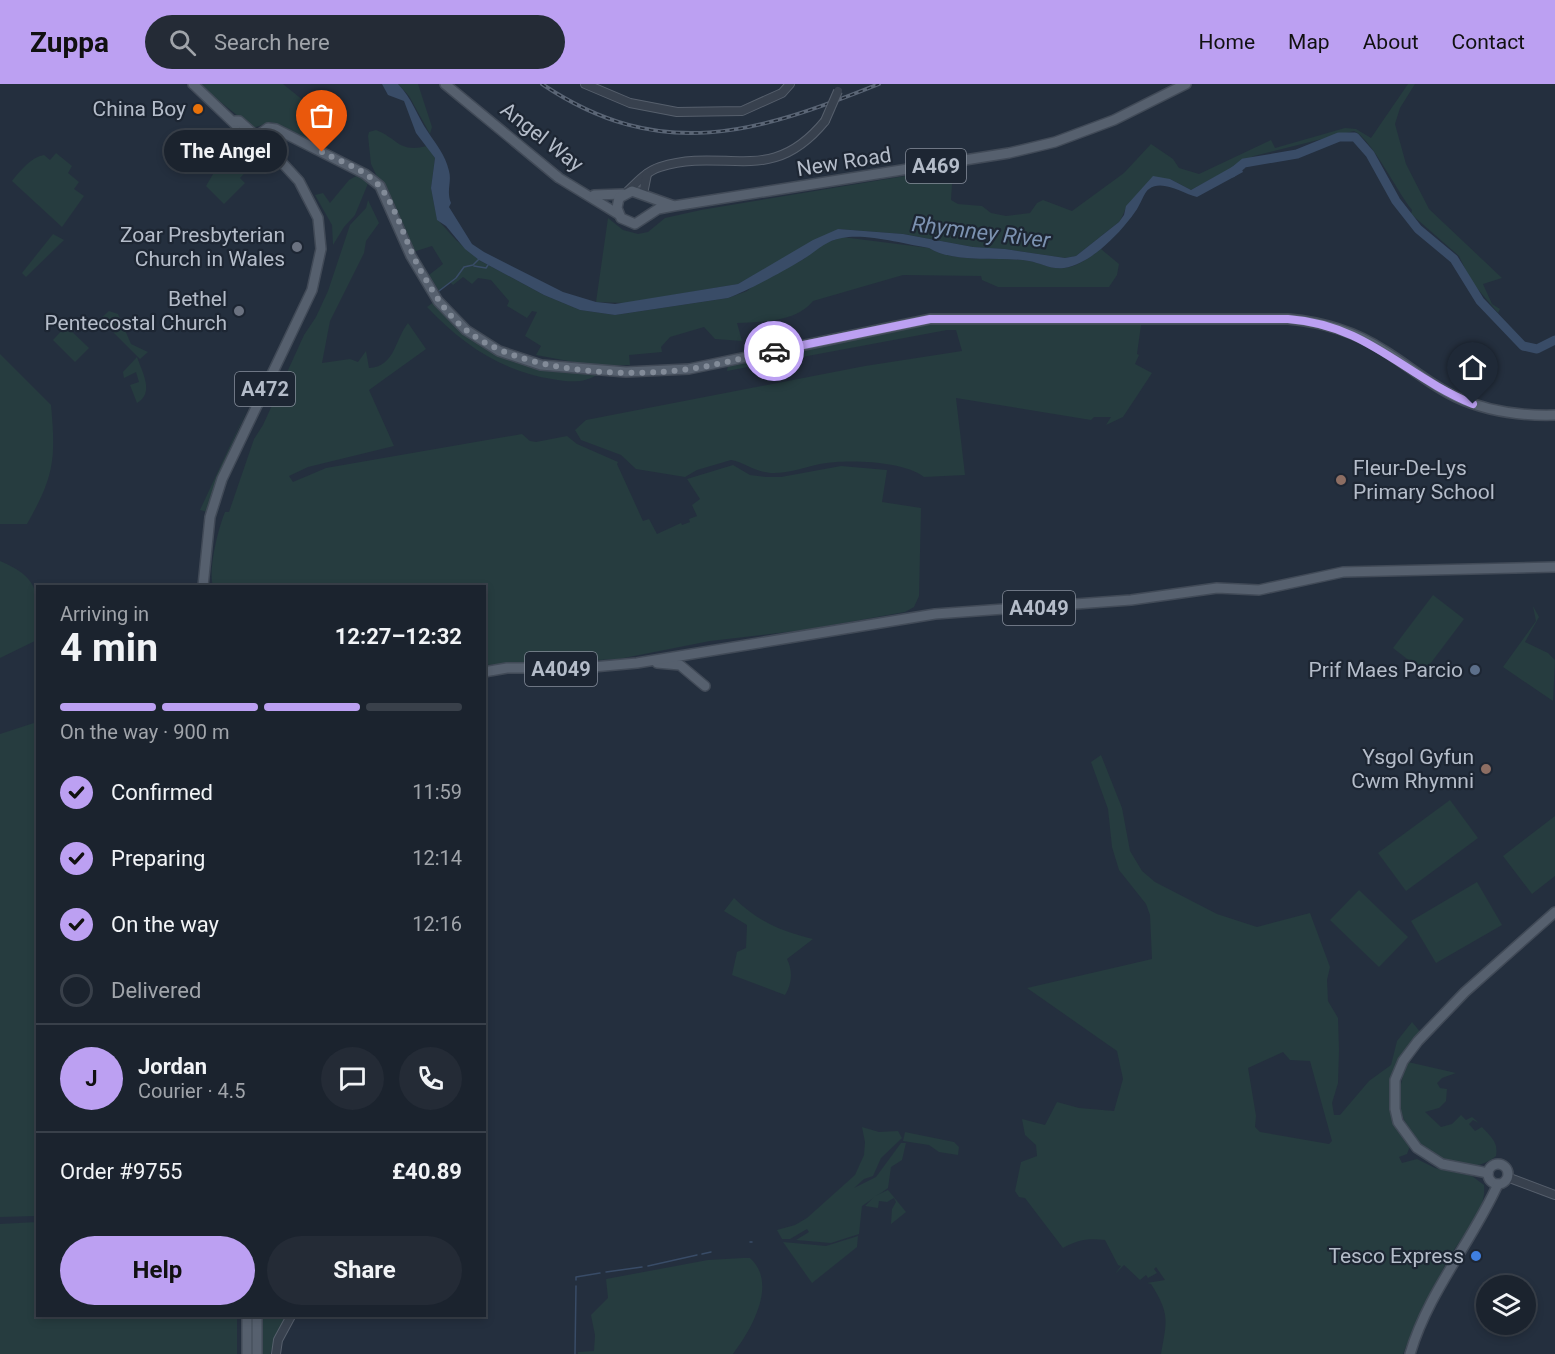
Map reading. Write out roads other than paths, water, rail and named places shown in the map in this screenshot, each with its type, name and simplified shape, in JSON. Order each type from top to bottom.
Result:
[{"type":"main road","name":"A472","points":[[193,84],[261,147],[261,139]]},
{"type":"main road","points":[[445,84],[475,107]]},
{"type":"main road","points":[[451,84],[475,107]]},
{"type":"main road","name":"New Road","points":[[648,216],[674,206],[1010,153],[1054,142],[1114,120],[1186,84]]},
{"type":"main road","name":"Angel Way","points":[[475,107],[559,178],[618,214]]},
{"type":"main road","name":"A472","points":[[203,585],[210,517],[222,479],[312,290],[320,261],[321,236],[313,205],[294,175],[261,139],[235,121]]},
{"type":"main road","points":[[261,139],[268,128],[276,129],[365,174],[380,186],[411,256],[438,301],[466,330],[499,351],[541,365],[626,372],[689,369],[930,319],[1288,319],[1321,323],[1360,338],[1439,388],[1473,404],[1502,412],[1555,416]]},
{"type":"main road","points":[[637,191],[645,195],[650,205],[648,216],[640,223],[630,224],[618,214],[618,203],[625,193],[637,191]]},
{"type":"main road","name":"Angel Way","points":[[588,194],[625,193]]},
{"type":"main road","name":"New Road","points":[[645,195],[674,206]]},
{"type":"main road","name":"A4049","points":[[486,672],[507,668],[582,668],[637,663],[935,614],[1131,600],[1217,588],[1259,590],[1343,572],[1555,567]]},
{"type":"main road","points":[[637,663],[680,665],[705,686]]},
{"type":"main road","points":[[1410,1354],[1431,1300],[1476,1229],[1489,1197],[1492,1179],[1493,1166],[1500,1164],[1507,1170],[1507,1177],[1492,1179],[1442,1164],[1417,1148],[1398,1122],[1395,1109],[1395,1080],[1403,1060],[1418,1041],[1465,992],[1555,912]]},
{"type":"main road","points":[[246,1354],[247,1317]]},
{"type":"main road","points":[[257,1317],[257,1354]]},
{"type":"street","points":[[585,84],[630,103],[677,112],[742,111],[782,93],[790,84]]},
{"type":"street","points":[[625,193],[648,173],[660,167],[685,163],[772,159],[803,146],[825,122],[840,87]]},
{"type":"street","points":[[645,195],[645,178],[648,173]]},
{"type":"street","points":[[1507,1177],[1555,1195]]},
{"type":"street","points":[[276,1354],[278,1340],[290,1317]]},
{"type":"water","points":[[382,84],[398,84],[403,89],[443,155],[450,175],[451,203],[449,207],[472,244],[563,292],[596,302],[615,304],[738,284],[813,240],[838,229],[903,234],[973,247],[1005,249],[1065,258],[1076,256],[1119,222],[1126,206],[1153,176],[1170,179],[1191,190],[1239,163],[1243,172],[1197,197],[1167,186],[1155,186],[1149,189],[1131,217],[1110,241],[1089,258],[1069,267],[1055,268],[1017,260],[964,258],[897,242],[851,237],[830,242],[785,270],[728,298],[615,315],[580,310],[544,295],[479,260],[465,249],[446,226],[437,220],[431,188],[435,158],[416,133],[404,101],[388,95]]},
{"type":"waterway","name":"Rhymney River","points":[[1232,173],[1244,163],[1297,154],[1339,137],[1355,137],[1370,154],[1396,201],[1418,229],[1454,259],[1480,301],[1523,346],[1537,349],[1555,340]]},
{"type":"waterway","points":[[439,291],[456,278],[464,267],[473,265],[479,259]]},
{"type":"waterway","points":[[474,266],[486,268],[488,265]]},
{"type":"waterway","points":[[702,1254],[711,1252]]},
{"type":"waterway","points":[[648,1266],[697,1255]]},
{"type":"waterway","points":[[606,1272],[642,1267]]},
{"type":"waterway","points":[[576,1280],[576,1277],[600,1273]]},
{"type":"waterway","points":[[575,1354],[576,1286]]},
{"type":"railway","points":[[542,84],[586,109],[628,125],[669,132],[709,132],[750,127],[792,116],[879,84]]},
{"type":"place","name":"China Boy","points":[[198,109]]},
{"type":"place","name":"The Angel","points":[[322,152]]},
{"type":"place","name":"Zoar Presbyterian Church in Wales","points":[[297,247]]},
{"type":"place","name":"Bethel Pentecostal Church","points":[[239,311]]},
{"type":"place","name":"Fleur-De-Lys Primary School","points":[[1341,480]]},
{"type":"place","name":"Prif Maes Parcio","points":[[1475,670]]},
{"type":"place","name":"Ysgol Gyfun Cwm Rhymni","points":[[1486,769]]},
{"type":"place","name":"Tesco Express","points":[[1476,1256]]}]
